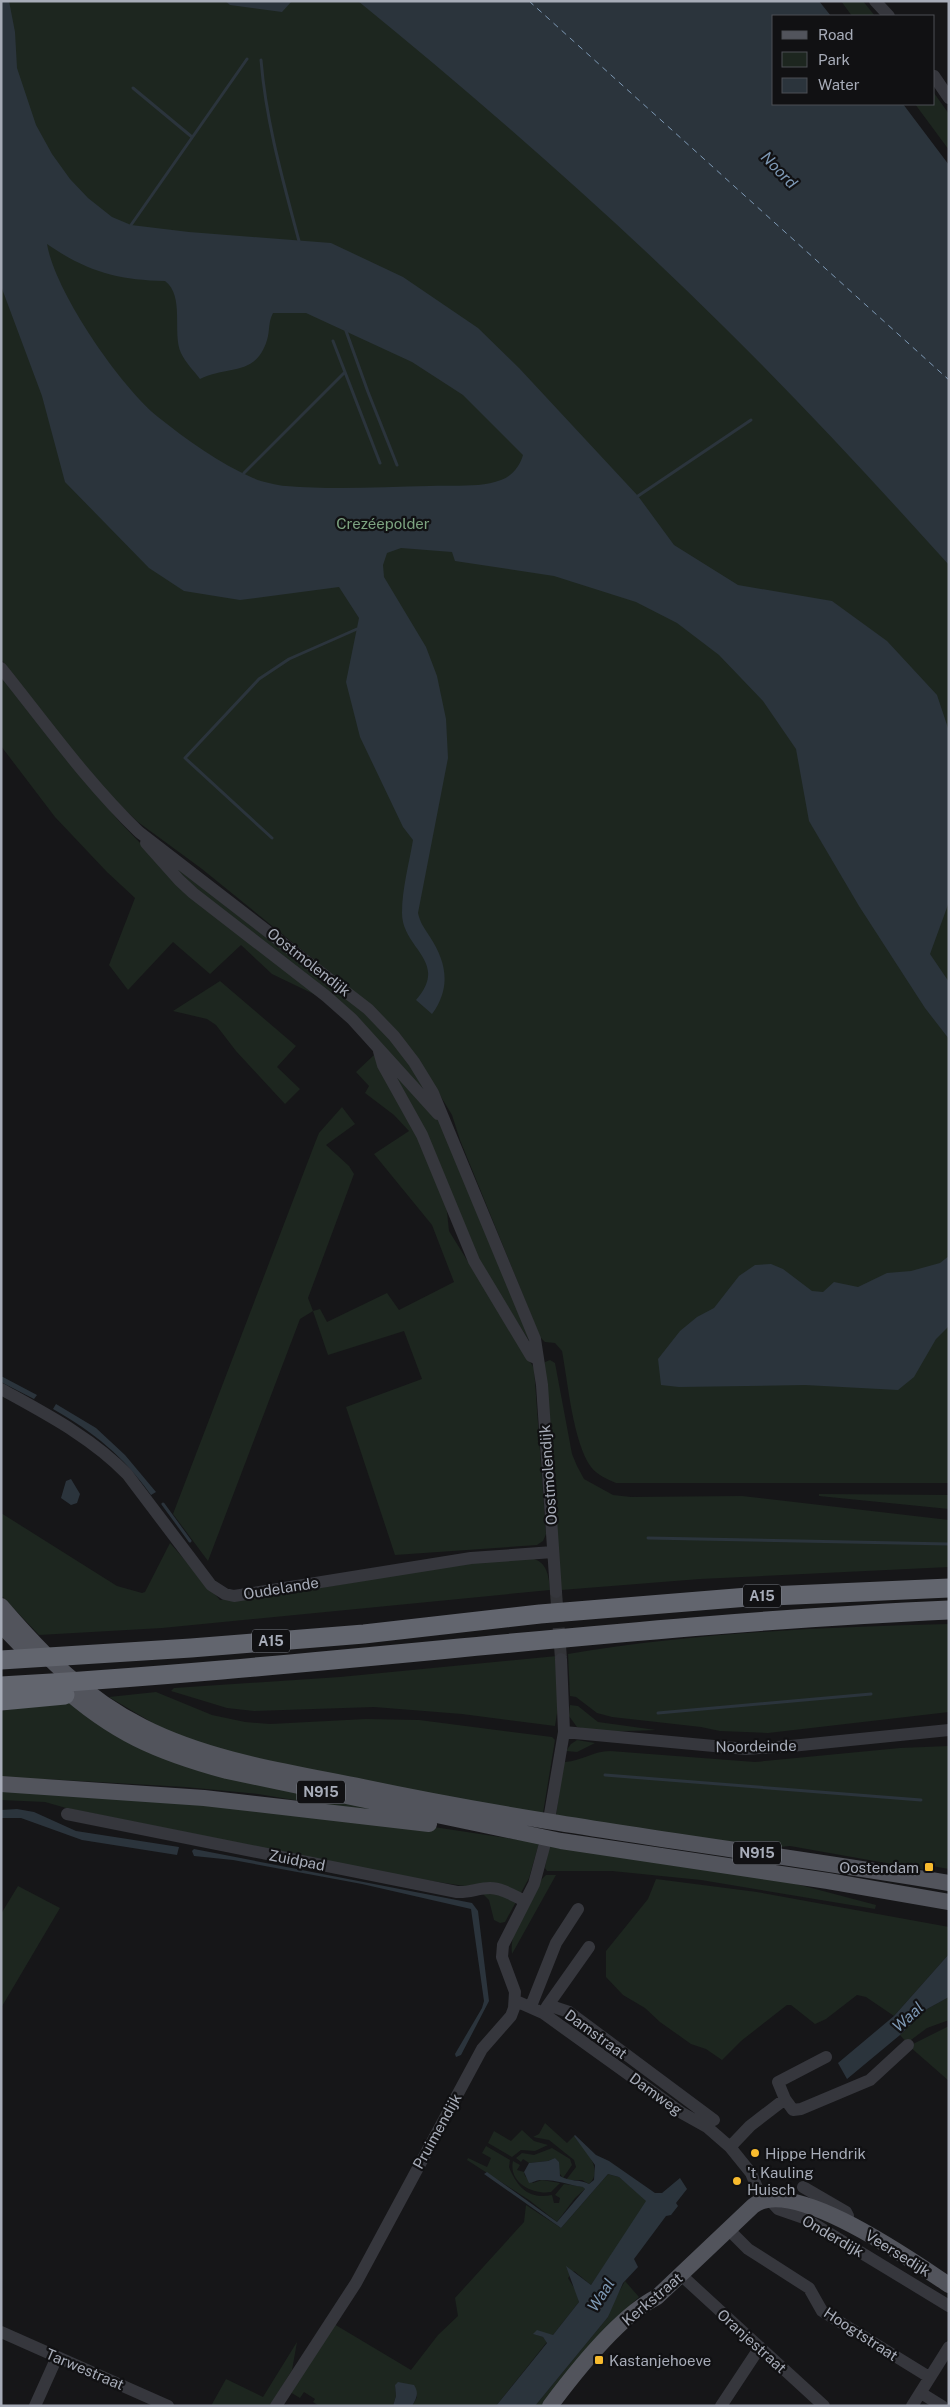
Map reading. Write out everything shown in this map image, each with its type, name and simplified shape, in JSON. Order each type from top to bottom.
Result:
[{"type":"highway","name":"A15","points":[[1,1660],[190,1648],[364,1634],[540,1614],[758,1596],[949,1588]]},
{"type":"highway","name":"A15","points":[[1,1686],[166,1674],[746,1621],[949,1610]]},
{"type":"highway","name":"A15","points":[[1,1701],[131,1688],[166,1674]]},
{"type":"main road","name":"N915","points":[[1,1606],[28,1638],[74,1683],[116,1713],[186,1746],[244,1762],[531,1828]]},
{"type":"main road","name":"N915","points":[[1,1625],[56,1682],[78,1701],[118,1730],[160,1750],[227,1771],[531,1828],[949,1902]]},
{"type":"main road","name":"N915","points":[[1,1784],[204,1798],[531,1828]]},
{"type":"main road","name":"N915","points":[[563,1833],[810,1860],[949,1883]]},
{"type":"main road","name":"Veersedijk","points":[[766,2200],[806,2206],[846,2222],[886,2243],[949,2286]]},
{"type":"main road","name":"Kerkstraat","points":[[550,2406],[566,2384],[608,2339],[647,2302],[658,2296],[681,2275],[753,2206],[766,2200]]},
{"type":"street","points":[[875,1],[888,15]]},
{"type":"street","points":[[935,77],[949,98]]},
{"type":"street","name":"Oostmolendijk","points":[[1,668],[81,772],[140,832],[368,1009],[394,1036],[414,1062],[446,1122],[534,1339],[538,1359],[556,1592]]},
{"type":"street","name":"Oostmolendijk","points":[[140,832],[148,847],[179,880],[326,996],[378,1047],[446,1122]]},
{"type":"street","name":"Oostmolendijk","points":[[378,1047],[383,1065],[422,1135],[474,1261],[531,1356],[538,1359]]},
{"type":"street","name":"Oudelande","points":[[1,1389],[66,1424],[111,1458],[127,1474],[211,1585],[225,1594],[234,1596],[471,1558],[553,1552]]},
{"type":"street","points":[[550,1814],[564,1732],[561,1659]]},
{"type":"street","name":"Noordeinde","points":[[564,1732],[746,1749],[949,1730]]},
{"type":"street","name":"Zuidpad","points":[[67,1814],[458,1892],[469,1893],[480,1889],[498,1889],[525,1901]]},
{"type":"street","points":[[516,2001],[502,1957],[503,1945],[534,1884],[544,1847]]},
{"type":"street","points":[[531,2006],[556,1942],[578,1909]]},
{"type":"street","name":"Damstraat","points":[[589,1947],[546,2009],[569,2012],[714,2120]]},
{"type":"street","name":"Damweg","points":[[516,2001],[546,2009],[682,2113],[706,2127],[730,2147],[751,2172],[766,2200]]},
{"type":"street","name":"Pruimendijk","points":[[276,2406],[356,2283],[482,2049],[511,2016],[516,2001]]},
{"type":"street","points":[[826,2057],[778,2082],[785,2099],[793,2110],[801,2109],[870,2080],[908,2045]]},
{"type":"street","points":[[730,2147],[763,2115],[785,2099]]},
{"type":"street","name":"Veersedijk","points":[[804,2187],[846,2212],[848,2216],[846,2222]]},
{"type":"street","name":"Onderdijk","points":[[766,2200],[778,2209],[804,2218],[949,2306]]},
{"type":"street","name":"Hoogtstraat","points":[[729,2230],[748,2249],[809,2288],[822,2311],[929,2377]]},
{"type":"street","name":"Oranjestraat","points":[[681,2275],[824,2406]]},
{"type":"street","name":"Tarwestraat","points":[[1,2332],[168,2406]]},
{"type":"street","points":[[912,2406],[949,2346]]},
{"type":"street","points":[[721,2406],[760,2347]]},
{"type":"street","points":[[35,2406],[57,2357]]},
{"type":"street","points":[[921,2393],[942,2406]]},
{"type":"green space","name":"Crezéepolder","points":[[1,1],[362,1],[563,166],[802,397],[949,555],[949,1483],[616,1483],[596,1472],[585,1456],[575,1428],[562,1351],[555,1343],[545,1342],[540,1337],[460,1140],[452,1115],[417,1057],[371,1006],[202,869],[138,822],[105,791],[75,757],[1,659]]},
{"type":"green space","points":[[841,1],[863,1],[874,15],[851,15]]},
{"type":"green space","points":[[935,94],[949,114],[949,150],[916,105],[935,105]]},
{"type":"green space","points":[[1,674],[118,820],[192,897],[326,1000],[272,974],[241,945],[210,974],[173,942],[128,990],[109,965],[135,898],[107,872],[55,817],[1,746]]},
{"type":"green space","points":[[158,851],[339,988],[396,1045],[431,1097],[364,1034],[225,914]]},
{"type":"green space","points":[[220,981],[296,1046],[277,1067],[300,1089],[285,1104],[236,1051],[216,1025],[207,1019],[173,1011]]},
{"type":"green space","points":[[374,1055],[417,1130],[446,1202],[449,1231],[534,1368],[546,1534],[543,1541],[537,1545],[395,1555],[346,1407],[422,1379],[404,1331],[328,1355],[313,1311],[320,1309],[327,1322],[387,1293],[399,1310],[454,1282],[432,1225],[374,1154],[409,1131],[394,1115],[365,1093],[369,1086],[356,1072]]},
{"type":"green space","points":[[386,1060],[442,1121],[532,1345],[477,1259]]},
{"type":"green space","points":[[342,1107],[355,1124],[326,1145],[349,1166],[354,1174],[308,1298],[313,1311],[300,1319],[208,1561],[173,1514],[319,1133]]},
{"type":"green space","points":[[550,1360],[555,1363],[572,1454],[577,1466],[584,1479],[613,1495],[631,1497],[742,1496],[949,1520],[949,1567],[700,1579],[561,1590],[543,1367],[545,1362]]},
{"type":"green space","points":[[819,1494],[949,1495],[949,1509],[819,1496]]},
{"type":"green space","points":[[1,1513],[117,1586],[142,1593],[145,1592],[170,1543],[220,1600],[281,1594],[516,1557],[539,1561],[547,1572],[550,1590],[162,1628],[39,1635],[1,1595]]},
{"type":"green space","points":[[949,1624],[949,1712],[768,1733],[720,1731],[701,1727],[612,1717],[597,1713],[576,1697],[570,1696],[568,1654],[662,1641],[757,1632]]},
{"type":"green space","points":[[557,1656],[559,1700],[555,1726],[462,1714],[374,1707],[254,1711],[227,1708],[171,1691],[174,1688],[340,1677]]},
{"type":"green space","points":[[156,1692],[212,1715],[245,1722],[270,1724],[366,1719],[419,1720],[552,1737],[555,1740],[543,1813],[510,1813],[205,1747],[168,1732],[109,1697]]},
{"type":"green space","points":[[69,1700],[426,1818],[336,1807],[258,1794],[185,1787],[45,1779],[1,1779],[1,1711]]},
{"type":"green space","points":[[570,1705],[578,1706],[598,1722],[656,1730],[603,1732],[577,1727],[569,1716]]},
{"type":"green space","points":[[577,1740],[595,1743],[577,1752],[566,1751]]},
{"type":"green space","points":[[949,1746],[949,1869],[926,1865],[925,1870],[790,1846],[759,1849],[556,1816],[563,1764],[604,1751],[755,1762],[900,1748]]},
{"type":"green space","points":[[1,1790],[93,1793],[427,1826],[539,1843],[529,1878],[505,1922],[500,1923],[494,1920],[489,1900],[482,1893],[471,1887],[412,1878],[66,1808],[45,1802],[1,1800]]},
{"type":"green space","points":[[549,1845],[785,1881],[876,1905],[875,1909],[701,1880],[612,1871],[547,1871],[545,1868]]},
{"type":"green space","points":[[546,1875],[556,1875],[512,1954],[514,1934],[522,1911],[533,1890]]},
{"type":"green space","points":[[656,1879],[757,1892],[949,1927],[949,1954],[894,2016],[866,1997],[857,1995],[826,2019],[815,2024],[791,2005],[787,2005],[741,2041],[722,2060],[706,2049],[691,2044],[660,2022],[645,2008],[623,1995],[606,1977],[606,1951],[648,1899]]},
{"type":"green space","points":[[18,1886],[60,1908],[1,2008],[1,1914]]},
{"type":"green space","points":[[949,1997],[949,2020],[927,2028],[907,2043],[900,2035],[927,2009]]},
{"type":"green space","points":[[949,2026],[949,2081],[909,2046]]},
{"type":"green space","points":[[545,2123],[567,2143],[574,2136],[587,2153],[595,2172],[589,2184],[582,2180],[566,2180],[576,2167],[574,2160],[549,2140],[533,2137],[539,2134]]},
{"type":"green space","points":[[522,2130],[534,2141],[548,2145],[535,2151],[521,2150],[512,2157],[488,2143],[494,2131],[511,2141]]},
{"type":"green space","points":[[486,2146],[510,2160],[509,2167],[516,2181],[530,2194],[537,2196],[552,2195],[554,2203],[559,2203],[560,2198],[555,2195],[564,2184],[584,2187],[585,2189],[575,2198],[557,2222],[529,2200],[467,2160],[468,2158],[487,2167],[491,2158],[482,2153]]},
{"type":"green space","points":[[552,2148],[570,2159],[572,2165],[563,2178],[558,2171],[559,2162],[555,2158],[548,2161],[529,2163],[523,2159],[521,2162],[516,2158],[522,2153],[534,2155]]},
{"type":"green space","points":[[513,2161],[520,2165],[517,2170],[524,2172],[525,2176],[533,2183],[542,2180],[560,2183],[551,2192],[537,2192],[530,2189],[514,2176],[512,2169]]},
{"type":"green space","points":[[608,2174],[619,2177],[644,2198],[647,2201],[644,2208],[591,2285],[574,2271],[568,2278],[576,2291],[579,2302],[553,2335],[534,2334],[543,2337],[547,2342],[496,2406],[412,2406],[417,2397],[413,2385],[395,2385],[396,2396],[393,2406],[319,2406],[313,2402],[315,2399],[304,2392],[300,2398],[290,2392],[334,2324],[411,2370],[438,2335],[458,2316],[455,2298],[524,2222],[526,2205],[561,2228]]},
{"type":"green space","points":[[625,2281],[639,2297],[621,2314],[547,2406],[535,2406],[608,2317],[610,2308]]},
{"type":"green space","points":[[297,2342],[292,2370],[270,2406],[211,2406],[226,2379],[263,2397]]},
{"type":"water","points":[[1,1],[9,1],[15,32],[17,68],[36,125],[52,154],[70,179],[88,198],[112,217],[131,225],[189,232],[331,243],[403,277],[478,328],[519,368],[638,496],[674,545],[738,585],[832,601],[887,641],[937,695],[949,731],[949,902],[930,954],[949,982],[949,1039],[925,1008],[859,906],[809,821],[796,749],[763,701],[719,655],[677,623],[636,602],[554,576],[455,561],[452,552],[401,548],[387,553],[383,565],[384,577],[426,647],[437,676],[446,719],[448,758],[418,913],[421,923],[436,947],[443,966],[444,985],[442,995],[432,1014],[416,1000],[425,987],[428,975],[427,965],[409,936],[404,925],[402,913],[404,886],[413,840],[403,827],[360,737],[346,682],[359,618],[339,587],[240,600],[184,591],[149,568],[65,482],[42,396],[1,286]],"holes":[[[47,244],[89,267],[117,276],[165,281],[175,296],[181,353],[200,379],[240,368],[256,360],[267,340],[273,313],[306,313],[412,362],[463,395],[523,455],[522,459],[518,467],[509,476],[493,483],[475,485],[322,488],[282,486],[253,478],[216,458],[180,434],[158,417],[126,384],[91,337],[76,312],[62,287]]]},
{"type":"water","points":[[225,1],[292,1],[282,12],[230,5]]},
{"type":"water","name":"Noord","points":[[358,1],[819,1],[830,15],[772,15],[772,105],[904,105],[949,165],[949,565],[809,414],[679,283],[590,200],[452,79]]},
{"type":"water","points":[[949,1256],[949,1326],[936,1339],[914,1377],[898,1390],[805,1385],[679,1387],[661,1385],[658,1359],[680,1331],[697,1317],[714,1308],[739,1276],[755,1265],[771,1264],[783,1269],[812,1291],[823,1292],[834,1282],[858,1287],[887,1273],[911,1271],[940,1263]]},
{"type":"water","points":[[1,1376],[37,1395],[34,1399],[1,1382]]},
{"type":"water","points":[[56,1404],[96,1428],[125,1455],[156,1492],[151,1495],[130,1468],[107,1446],[82,1427],[53,1409]]},
{"type":"water","points":[[71,1479],[80,1494],[77,1503],[71,1505],[61,1498],[66,1481]]},
{"type":"water","points":[[17,1809],[34,1812],[76,1831],[179,1847],[177,1855],[82,1840],[21,1818],[1,1818],[1,1810]]},
{"type":"water","points":[[194,1849],[472,1903],[478,1911],[489,2001],[461,2055],[456,2057],[455,2054],[482,2008],[484,2001],[471,1909],[362,1884],[233,1860],[194,1856],[192,1851]]},
{"type":"water","name":"Waal","points":[[949,1954],[949,1997],[927,2009],[900,2035],[847,2079],[838,2063],[894,2016]]},
{"type":"water","name":"Waal","points":[[575,2135],[596,2155],[609,2161],[655,2193],[662,2193],[680,2178],[687,2189],[676,2203],[678,2206],[671,2215],[666,2216],[634,2259],[638,2267],[623,2283],[608,2317],[535,2406],[496,2406],[547,2343],[543,2337],[533,2334],[537,2330],[553,2335],[579,2302],[566,2266],[591,2285],[646,2201],[619,2177],[608,2174],[561,2228],[484,2174],[487,2172],[557,2222],[585,2189],[551,2180],[539,2180],[529,2183],[524,2172],[529,2163],[548,2161],[555,2158],[559,2162],[560,2176],[589,2184],[594,2180],[595,2165]]},
{"type":"water","points":[[398,2382],[414,2385],[417,2396],[412,2406],[393,2406],[396,2396],[395,2385]]},
{"type":"waterway","points":[[131,225],[247,59]]},
{"type":"waterway","points":[[261,60],[271,129],[299,241]]},
{"type":"waterway","points":[[133,88],[192,137]]},
{"type":"waterway","points":[[346,331],[397,465]]},
{"type":"waterway","points":[[333,341],[380,463]]},
{"type":"waterway","points":[[244,473],[344,373]]},
{"type":"waterway","points":[[638,496],[751,420]]},
{"type":"waterway","points":[[272,838],[185,758],[259,679],[289,659],[357,629]]},
{"type":"waterway","points":[[163,1504],[190,1541]]},
{"type":"waterway","points":[[648,1538],[949,1544]]},
{"type":"waterway","points":[[658,1713],[871,1694]]},
{"type":"waterway","points":[[605,1775],[921,1800]]},
{"type":"ferry route","points":[[529,1],[949,380]]},
{"type":"tunnel","points":[[556,1592],[561,1659]]},
{"type":"place","name":"Oostendam","points":[[929,1867]]},
{"type":"place","name":"Hippe Hendrik","points":[[755,2153]]},
{"type":"place","name":"'t Kauling Huisch","points":[[737,2181]]},
{"type":"place","name":"Kastanjehoeve","points":[[599,2360]]}]
